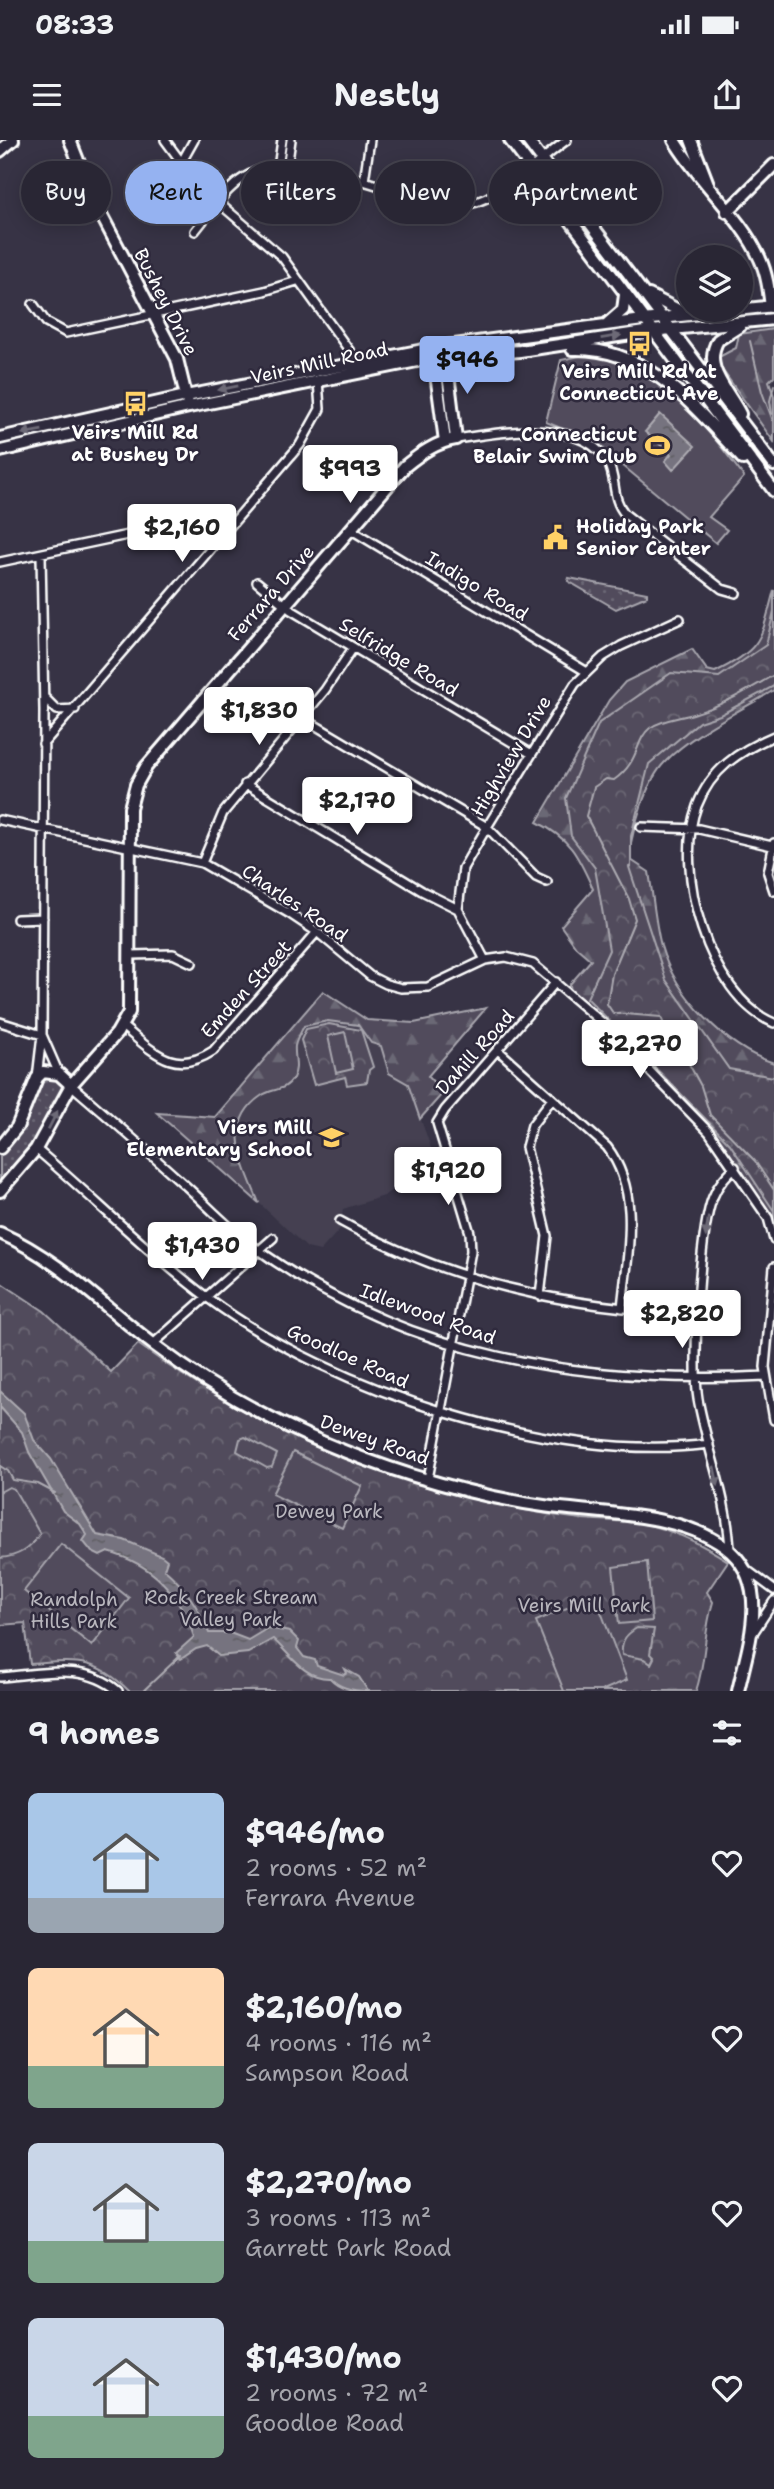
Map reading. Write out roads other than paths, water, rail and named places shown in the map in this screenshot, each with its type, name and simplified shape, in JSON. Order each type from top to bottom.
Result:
[{"type":"main road","points":[[0,151],[13,140]]},
{"type":"main road","name":"Bushey Drive","points":[[70,140],[94,201],[177,359],[188,402]]},
{"type":"main road","points":[[510,140],[525,161]]},
{"type":"main road","points":[[527,140],[774,465]]},
{"type":"main road","points":[[674,140],[689,166],[727,212],[760,259],[772,307]]},
{"type":"main road","points":[[691,140],[710,190]]},
{"type":"main road","points":[[727,212],[774,165]]},
{"type":"main road","points":[[572,224],[774,492]]},
{"type":"main road","points":[[639,285],[662,302],[676,307]]},
{"type":"main road","points":[[606,325],[621,312],[625,295]]},
{"type":"main road","name":"Veirs Mill Road","points":[[753,309],[772,307]]},
{"type":"main road","name":"Veirs Mill Road","points":[[0,451],[188,402],[439,347],[676,318]]},
{"type":"main road","name":"Veirs Mill Road","points":[[753,321],[774,319]]},
{"type":"main road","name":"Veirs Mill Road","points":[[0,438],[446,357],[520,351],[651,331],[744,322]]},
{"type":"main road","points":[[751,322],[722,336],[713,348],[712,358],[713,368],[752,439]]},
{"type":"main road","points":[[439,347],[446,357],[450,440]]},
{"type":"main road","points":[[439,347],[434,359],[450,440]]},
{"type":"main road","points":[[520,351],[588,348],[638,362],[676,389],[774,492]]},
{"type":"main road","name":"Ferrara Drive","points":[[0,1191],[36,1149],[71,1085],[122,1026],[131,1001],[130,808],[136,785],[146,767],[405,466],[450,440]]},
{"type":"main road","points":[[0,1148],[22,1118],[37,1078],[50,1071],[59,1074],[71,1085]]},
{"type":"main road","name":"Dewey Road","points":[[0,1233],[22,1242],[67,1271],[153,1344],[218,1387],[286,1425],[361,1458],[428,1479],[542,1506],[652,1518],[680,1525],[730,1550],[747,1570]]},
{"type":"main road","points":[[738,1691],[749,1640],[754,1590],[747,1570]]},
{"type":"street","points":[[165,140],[178,161]]},
{"type":"street","points":[[182,161],[194,140]]},
{"type":"street","points":[[279,161],[282,140]]},
{"type":"street","points":[[289,161],[291,140]]},
{"type":"street","points":[[364,181],[370,140]]},
{"type":"street","points":[[537,161],[567,140]]},
{"type":"street","points":[[361,180],[428,202],[457,206],[473,204],[489,196]]},
{"type":"street","points":[[227,195],[241,182]]},
{"type":"street","points":[[227,210],[282,257],[351,354]]},
{"type":"street","points":[[195,231],[201,224]]},
{"type":"street","points":[[33,304],[46,322],[66,333],[264,291],[297,281]]},
{"type":"street","points":[[43,744],[300,445],[320,409],[318,380]]},
{"type":"street","name":"Ferrara Drive","points":[[450,440],[541,430],[561,433],[586,444],[609,466],[614,496],[625,514],[722,589],[736,593]]},
{"type":"street","points":[[0,562],[170,526],[199,530],[219,542]]},
{"type":"street","name":"Indigo Road","points":[[350,529],[587,672]]},
{"type":"street","points":[[37,1078],[42,1035],[43,918],[44,696],[41,555]]},
{"type":"street","name":"Selfridge Road","points":[[257,582],[283,605],[530,753]]},
{"type":"street","name":"Highview Drive","points":[[458,909],[463,868],[562,700],[587,672],[621,646],[680,619]]},
{"type":"street","points":[[202,863],[223,813],[303,718],[340,670],[352,648]]},
{"type":"street","points":[[44,696],[57,710],[75,709]]},
{"type":"street","points":[[303,718],[487,827],[536,877],[547,882]]},
{"type":"street","points":[[774,736],[741,750],[720,769],[697,805],[691,828],[691,886],[705,936],[732,986],[756,1013],[774,1023]]},
{"type":"street","points":[[245,784],[422,891],[458,909],[485,960]]},
{"type":"street","name":"Charles Road","points":[[0,820],[202,863],[317,932],[370,976],[401,988],[428,987],[485,960],[523,960],[543,969],[605,1025],[709,1132],[768,1218],[774,1240]]},
{"type":"street","points":[[641,827],[691,828],[773,844],[768,873],[774,891]]},
{"type":"street","points":[[17,919],[43,918]]},
{"type":"street","name":"Emden Street","points":[[122,1026],[159,1056],[186,1063],[200,1060],[222,1041],[317,932]]},
{"type":"street","points":[[131,955],[173,954],[192,963]]},
{"type":"street","name":"Dahill Road","points":[[466,1278],[471,1251],[470,1233],[437,1123],[445,1110],[499,1051],[556,982]]},
{"type":"street","points":[[0,1022],[42,1035],[59,1074]]},
{"type":"street","points":[[499,1051],[607,1147],[620,1166],[630,1201],[622,1308]]},
{"type":"street","name":"Idlewood Road","points":[[71,1085],[261,1251],[342,1299],[393,1322],[454,1345],[577,1373],[696,1380],[766,1376]]},
{"type":"street","points":[[540,1296],[547,1236],[526,1147],[532,1125],[552,1099]]},
{"type":"street","name":"Goodloe Road","points":[[36,1149],[207,1297],[254,1329],[379,1390],[441,1412],[574,1440],[638,1446],[709,1444]]},
{"type":"street","points":[[730,1550],[696,1380],[699,1312],[712,1199],[723,1178],[735,1167]]},
{"type":"street","points":[[340,1222],[375,1241],[466,1278],[540,1296],[622,1308],[699,1312]]},
{"type":"street","points":[[153,1344],[273,1238]]},
{"type":"street","points":[[774,1267],[766,1376],[774,1420]]},
{"type":"street","points":[[428,1479],[466,1278]]},
{"type":"street","name":"Dewey Road","points":[[747,1570],[774,1590]]},
{"type":"street","points":[[749,1640],[774,1601]]},
{"type":"street","points":[[0,1677],[76,1671],[95,1675],[117,1691]]},
{"type":"water","points":[[660,414],[695,446],[673,470],[665,461],[671,454],[645,432]]},
{"type":"water","points":[[0,1391],[24,1413],[34,1440],[51,1459],[97,1535],[124,1540],[167,1560],[164,1569],[191,1598],[209,1633],[230,1633],[248,1640],[268,1628],[290,1632],[299,1641],[297,1648],[304,1657],[315,1660],[317,1666],[344,1675],[347,1673],[345,1669],[359,1677],[368,1691],[347,1688],[330,1678],[305,1670],[273,1639],[248,1653],[219,1656],[207,1646],[196,1649],[181,1659],[176,1653],[194,1637],[173,1594],[163,1582],[138,1564],[108,1552],[100,1556],[92,1552],[83,1541],[87,1535],[80,1524],[63,1511],[29,1452],[22,1432],[0,1407]]},
{"type":"waterway","points":[[750,341],[762,392],[773,421]]},
{"type":"waterway","points":[[772,414],[770,401],[774,385]]},
{"type":"waterway","points":[[774,675],[716,706],[650,728],[622,773],[614,780],[606,779],[594,787],[586,816],[629,899],[635,919],[612,974],[607,1004],[613,1013],[661,1017],[668,1035],[682,1051],[701,1086],[710,1115],[755,1161],[774,1190]]},
{"type":"waterway","points":[[0,1466],[8,1471],[13,1480],[38,1484],[55,1493]]},
{"type":"waterway","points":[[143,1691],[180,1656]]},
{"type":"place","name":"Veirs Mill Rd at Connecticut Ave","points":[[639,343]]},
{"type":"place","name":"Veirs Mill Rd at Bushey Dr","points":[[135,404]]},
{"type":"place","name":"Connecticut Belair Swim Club","points":[[657,445]]},
{"type":"place","name":"Holiday Park Senior Center","points":[[556,537]]},
{"type":"place","name":"Viers Mill Elementary School","points":[[332,1138]]},
{"type":"park label","name":"Dewey Park","points":[[329,1511]]},
{"type":"park label","name":"Veirs Mill Park","points":[[584,1605]]},
{"type":"park label","name":"Rock Creek Stream Valley Park","points":[[231,1608]]},
{"type":"park label","name":"Randolph Hills Park","points":[[74,1610]]}]
